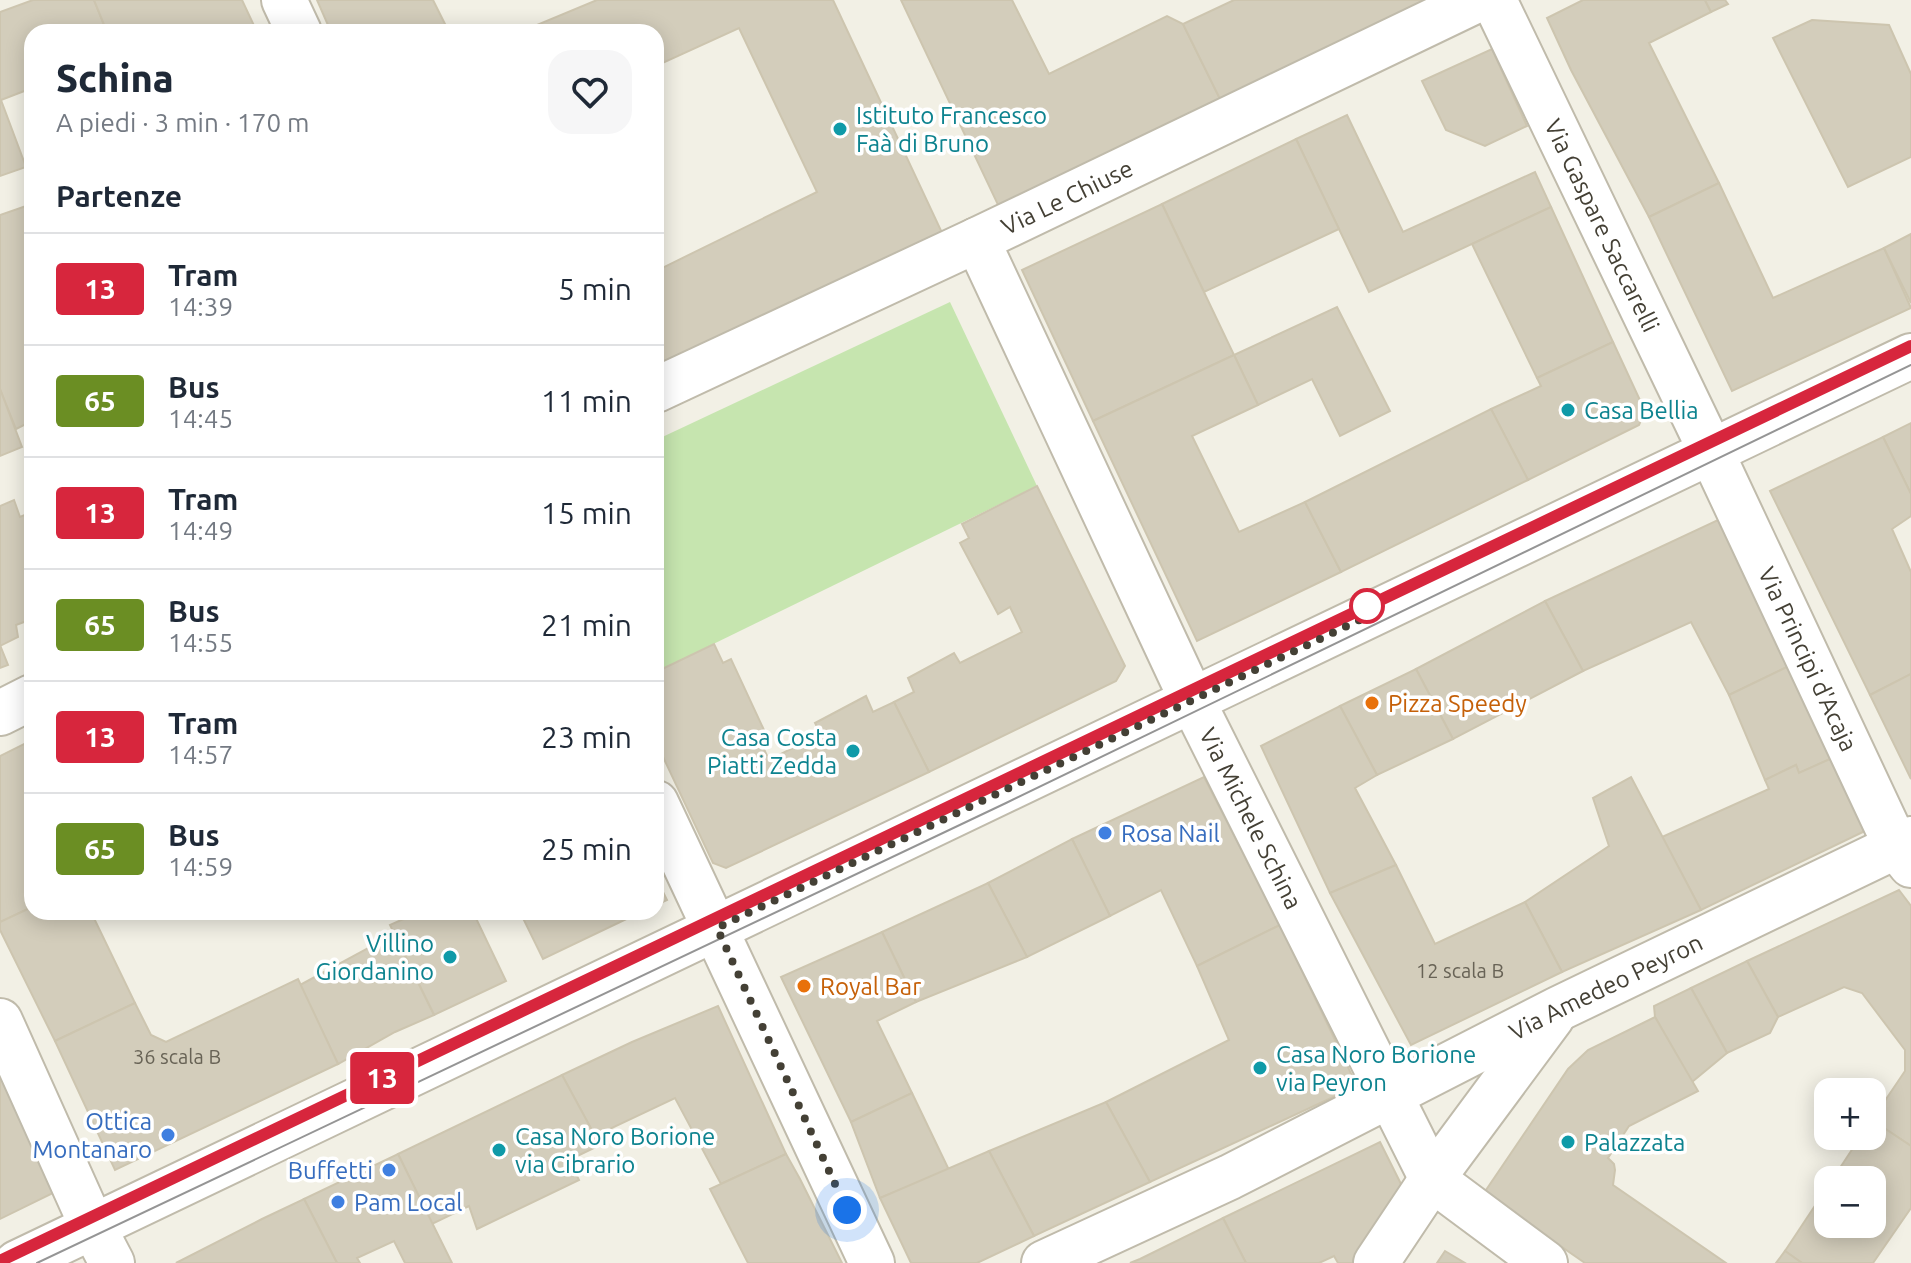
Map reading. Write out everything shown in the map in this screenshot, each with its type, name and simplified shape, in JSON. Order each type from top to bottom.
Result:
[{"type":"street","points":[[284,0],[295,24]]},
{"type":"street","name":"Via Le Chiuse","points":[[664,386],[1477,0]]},
{"type":"street","name":"Via Gaspare Saccarelli","points":[[1494,0],[1710,451]]},
{"type":"street","name":"Via Michele Schina","points":[[977,240],[1192,700],[1432,1179],[1545,1263]]},
{"type":"street","points":[[17,1263],[102,1245],[717,928],[1911,356]]},
{"type":"street","name":"Via Principi d'Acaja","points":[[1710,451],[1906,850]]},
{"type":"street","points":[[0,713],[24,701]]},
{"type":"street","points":[[664,821],[872,1263]]},
{"type":"street","name":"Via Amedeo Peyron","points":[[1044,1263],[1230,1177],[1558,1009],[1906,850]]},
{"type":"street","points":[[1376,1263],[1432,1179],[1558,1009]]},
{"type":"street","points":[[0,1021],[102,1245]]},
{"type":"green space","points":[[950,302],[1037,486],[664,668],[664,436]]},
{"type":"building","points":[[33,0],[94,0],[104,24],[24,24],[24,91],[1,100],[24,168],[0,176],[0,12]]},
{"type":"building","points":[[94,0],[242,0],[253,24],[104,24]]},
{"type":"building","points":[[317,0],[433,0],[445,24],[328,24]]},
{"type":"building","name":"Istituto Francesco Faà di Bruno","points":[[597,0],[833,0],[944,237],[664,367],[664,267],[817,192],[739,28],[664,62],[664,24],[539,24]]},
{"type":"building","points":[[901,0],[1012,0],[1049,74],[1167,16],[1183,24],[1222,103],[1000,209]]},
{"type":"building","points":[[1234,0],[1429,0],[1222,103],[1183,24]]},
{"type":"building","points":[[1583,0],[1705,0],[1711,12],[1649,43],[1719,183],[1649,217],[1547,18]]},
{"type":"building","points":[[1705,0],[1725,0],[1728,4],[1711,12]]},
{"type":"building","points":[[1812,20],[1889,25],[1911,74],[1911,157],[1848,187],[1773,38]]},
{"type":"building","points":[[1492,49],[1527,126],[1485,146],[1446,130],[1422,81]]},
{"type":"building","points":[[1347,115],[1403,232],[1535,172],[1551,207],[1369,292],[1296,139]]},
{"type":"building","points":[[1296,139],[1339,229],[1204,292],[1162,204]]},
{"type":"building","points":[[1719,183],[1773,298],[1884,248],[1911,308],[1732,391],[1649,217]]},
{"type":"building","points":[[1162,204],[1234,355],[1093,421],[1022,270]]},
{"type":"building","points":[[24,207],[24,425],[16,429],[0,389],[0,215]]},
{"type":"building","points":[[1551,207],[1613,342],[1537,378],[1472,244]]},
{"type":"building","points":[[1911,234],[1911,303],[1884,248]]},
{"type":"building","points":[[1337,307],[1390,411],[1340,436],[1312,379],[1258,405],[1234,355]]},
{"type":"building","name":"Casa Bellia","points":[[1613,342],[1645,411],[1639,425],[1528,480],[1491,409],[1541,386],[1537,378]]},
{"type":"building","points":[[1234,355],[1258,405],[1192,436],[1239,532],[1305,502],[1341,572],[1197,641],[1093,421]]},
{"type":"building","points":[[0,389],[22,447],[0,456]]},
{"type":"building","points":[[1491,409],[1528,480],[1341,572],[1305,502]]},
{"type":"building","points":[[1911,423],[1911,494],[1883,437]]},
{"type":"building","points":[[1883,437],[1911,494],[1911,516],[1892,529],[1911,572],[1911,674],[1870,695],[1770,491]]},
{"type":"building","name":"Casa Costa Piatti Zedda","points":[[1037,486],[1125,666],[1116,681],[929,772],[894,702],[914,692],[908,678],[954,653],[960,663],[1022,632],[1010,607],[998,614],[960,543],[969,538],[962,524]]},
{"type":"building","points":[[14,500],[20,517],[24,515],[24,622],[16,625],[18,637],[0,646],[0,506]]},
{"type":"building","points":[[1718,520],[1791,665],[1729,695],[1691,622],[1583,671],[1545,601]]},
{"type":"building","points":[[1545,601],[1583,671],[1453,739],[1416,669]]},
{"type":"building","name":"Casa Costa Piatti Zedda","points":[[714,644],[723,663],[731,659],[764,730],[757,734],[769,760],[821,734],[815,723],[866,696],[873,712],[894,702],[929,772],[726,868],[713,863],[664,759],[664,668]]},
{"type":"building","points":[[0,645],[8,665],[0,668]]},
{"type":"building","points":[[1791,665],[1830,759],[1799,773],[1796,765],[1765,780],[1729,695]]},
{"type":"building","points":[[1416,669],[1453,739],[1377,775],[1340,706]]},
{"type":"building","points":[[1911,674],[1911,779],[1870,695]]},
{"type":"building","points":[[1340,706],[1377,775],[1355,788],[1396,865],[1330,893],[1261,746]]},
{"type":"building","points":[[24,744],[24,911],[0,922],[0,756]]},
{"type":"building","points":[[1830,759],[1865,831],[1701,910],[1662,837],[1769,789],[1765,780],[1796,765],[1799,773]]},
{"type":"building","points":[[1204,777],[1280,925],[1197,966],[1161,890],[1110,916],[1072,839]]},
{"type":"building","points":[[1631,777],[1701,910],[1562,972],[1525,902],[1609,846],[1593,798]]},
{"type":"building","points":[[1072,839],[1110,916],[1027,957],[988,883]]},
{"type":"building","points":[[1396,865],[1435,944],[1525,902],[1562,972],[1411,1045],[1330,893]]},
{"type":"building","points":[[988,883],[1027,957],[916,1002],[882,932]]},
{"type":"building","points":[[1899,890],[1911,906],[1911,1146],[1886,1129],[1886,1099],[1905,1071],[1905,1050],[1862,993],[1844,987],[1778,1017],[1747,961]]},
{"type":"building","points":[[24,911],[24,920],[95,920],[135,1003],[55,1041],[0,930],[0,922]]},
{"type":"building","name":"Villino Giordanino","points":[[401,920],[477,920],[506,981],[434,1015],[390,925]]},
{"type":"building","points":[[524,920],[624,920],[543,959]]},
{"type":"building","name":"Casa Noro Borione via Peyron","points":[[1280,925],[1357,1086],[1150,1182],[1106,1102],[1229,1040],[1197,966]]},
{"type":"building","points":[[882,932],[916,1002],[877,1021],[912,1093],[851,1122],[781,977]]},
{"type":"building","points":[[394,934],[434,1015],[395,1032],[338,1064],[300,985]]},
{"type":"building","points":[[1747,961],[1778,1017],[1770,1033],[1727,1053],[1691,988]]},
{"type":"building","points":[[298,979],[338,1064],[115,1170],[55,1041],[135,1003],[151,1035],[166,1042]]},
{"type":"building","points":[[1691,988],[1727,1053],[1692,1082],[1655,1017],[1654,1006]]},
{"type":"building","points":[[718,1006],[786,1154],[721,1184],[675,1098],[595,1136],[562,1075]]},
{"type":"building","name":"Palazzata","points":[[1655,1017],[1698,1091],[1629,1126],[1608,1158],[1614,1164],[1613,1185],[1726,1263],[1585,1263],[1484,1193],[1568,1069],[1588,1050]]},
{"type":"building","points":[[0,1065],[57,1191],[0,1219]]},
{"type":"building","name":"Casa Noro Borione via Cibrario","points":[[562,1075],[600,1145],[569,1160],[579,1180],[477,1229],[469,1206],[432,1224],[398,1154]]},
{"type":"building","points":[[912,1093],[949,1170],[880,1198],[851,1122]]},
{"type":"building","points":[[1106,1102],[1150,1182],[1034,1236],[989,1151]]},
{"type":"building","points":[[1886,1129],[1911,1146],[1911,1208],[1873,1263],[1802,1263],[1785,1251],[1814,1207],[1814,1238],[1886,1238],[1886,1166],[1841,1166],[1852,1150],[1886,1150]]},
{"type":"building","points":[[1380,1142],[1405,1192],[1355,1263],[1338,1263],[1334,1256],[1319,1263],[1246,1263],[1223,1218]]},
{"type":"building","points":[[989,1151],[1034,1236],[977,1263],[911,1263],[880,1198]]},
{"type":"building","points":[[398,1154],[452,1263],[405,1263],[394,1241],[357,1258],[360,1263],[337,1263],[304,1199]]},
{"type":"building","points":[[786,1154],[842,1263],[748,1263],[710,1189]]},
{"type":"building","points":[[304,1199],[337,1263],[176,1263],[262,1219]]},
{"type":"building","points":[[1223,1218],[1246,1263],[1130,1263],[1140,1259]]},
{"type":"building","points":[[1445,1251],[1465,1263],[1437,1263]]},
{"type":"building","points":[[1785,1251],[1802,1263],[1776,1263]]},
{"type":"tram line","points":[[0,1261],[1911,346]]},
{"type":"tram line","name":"13","points":[[0,1261],[1911,346]]},
{"type":"tram line","points":[[37,1263],[1006,803],[1911,365]]},
{"type":"place","name":"Istituto Francesco Faà di Bruno","points":[[840,129]]},
{"type":"place","name":"Casa Bellia","points":[[1568,410]]},
{"type":"place","name":"Pizza Speedy","points":[[1372,703]]},
{"type":"place","name":"Casa Costa Piatti Zedda","points":[[853,751]]},
{"type":"place","name":"Rosa Nail","points":[[1105,833]]},
{"type":"place","name":"Villino Giordanino","points":[[450,957]]},
{"type":"place","name":"Royal Bar","points":[[804,986]]},
{"type":"place","name":"Casa Noro Borione via Peyron","points":[[1260,1068]]},
{"type":"place","name":"Ottica Montanaro","points":[[168,1135]]},
{"type":"place","name":"Palazzata","points":[[1568,1142]]},
{"type":"place","name":"Casa Noro Borione via Cibrario","points":[[499,1150]]},
{"type":"place","name":"Buffetti","points":[[389,1170]]},
{"type":"place","name":"Pam Local","points":[[338,1202]]},
{"type":"route","points":[[847,1210],[717,928],[1374,613],[1367,606]]}]
